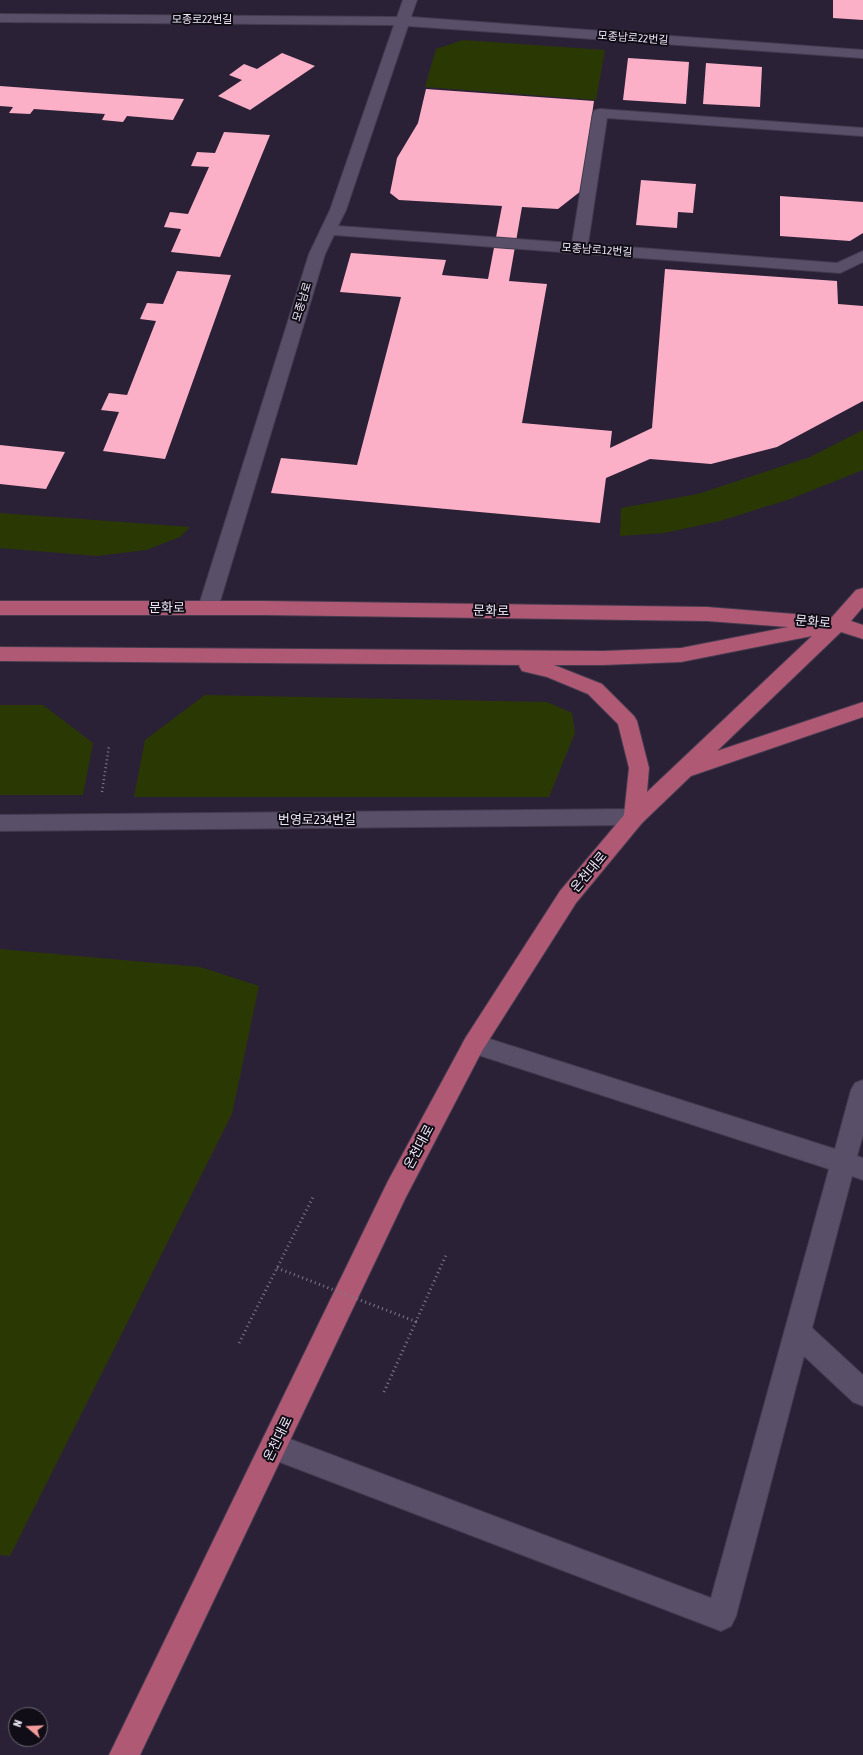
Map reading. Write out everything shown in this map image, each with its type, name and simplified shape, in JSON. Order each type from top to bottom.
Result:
[{"type":"main road","name":"온천대로","points":[[124,1755],[397,1189],[474,1044],[568,897],[634,817],[838,624],[863,595]]},
{"type":"main road","name":"문화로","points":[[0,608],[208,608],[707,614],[838,624]]},
{"type":"main road","name":"온천대로","points":[[838,624],[863,615]]},
{"type":"main road","name":"문화로","points":[[0,654],[603,658],[681,655],[838,624]]},
{"type":"main road","points":[[838,624],[863,632]]},
{"type":"main road","points":[[838,624],[863,640]]},
{"type":"main road","points":[[487,657],[551,671],[594,689],[627,721],[639,768],[634,817]]},
{"type":"main road","points":[[684,770],[863,709]]},
{"type":"street","name":"모종남로","points":[[208,608],[317,254],[338,210],[410,0]]},
{"type":"street","name":"모종로22번길","points":[[0,18],[403,21]]},
{"type":"street","name":"모종남로22번길","points":[[403,21],[863,54]]},
{"type":"street","points":[[579,249],[600,113],[863,132]]},
{"type":"street","name":"모종남로12번길","points":[[329,230],[840,268],[863,256]]},
{"type":"street","name":"번영로234번길","points":[[0,823],[634,817]]},
{"type":"street","points":[[474,1044],[853,1166]]},
{"type":"street","points":[[274,1446],[720,1616],[797,1332],[853,1166],[863,1090]]},
{"type":"street","points":[[797,1332],[863,1393]]},
{"type":"path","points":[[98,822],[109,746]]},
{"type":"path","points":[[240,1343],[314,1195]]},
{"type":"path","points":[[384,1392],[447,1253]]},
{"type":"path","points":[[277,1268],[417,1322]]},
{"type":"green space","points":[[463,40],[605,50],[596,100],[425,87],[436,49]]},
{"type":"green space","points":[[863,430],[863,470],[790,499],[720,521],[664,533],[620,536],[621,508],[698,494],[810,457]]},
{"type":"green space","points":[[0,513],[190,527],[180,537],[146,550],[97,556],[0,548]]},
{"type":"green space","points":[[205,695],[547,702],[572,713],[575,733],[549,797],[134,797],[145,740]]},
{"type":"green space","points":[[0,705],[43,705],[93,743],[83,795],[0,795]]},
{"type":"green space","points":[[0,949],[200,967],[259,986],[232,1114],[10,1556],[0,1555]]},
{"type":"building","points":[[833,0],[863,0],[863,20],[833,18]]},
{"type":"building","points":[[282,53],[315,66],[250,110],[218,96],[242,80],[229,75],[244,64],[257,69]]},
{"type":"building","points":[[628,58],[689,62],[686,104],[623,100]]},
{"type":"building","points":[[706,63],[762,67],[760,107],[703,104]]},
{"type":"building","points":[[0,86],[184,99],[173,120],[127,116],[123,122],[102,120],[105,114],[34,109],[30,114],[9,113],[13,107],[0,106]]},
{"type":"building","points":[[426,89],[594,101],[581,191],[558,209],[522,207],[509,281],[547,284],[522,423],[612,431],[610,448],[652,428],[665,269],[837,281],[838,304],[863,306],[863,401],[777,447],[711,464],[650,459],[606,478],[600,523],[271,493],[281,458],[357,465],[401,297],[340,292],[351,253],[446,260],[442,275],[488,279],[502,206],[399,200],[390,193],[397,158],[418,123]]},
{"type":"building","points":[[224,132],[270,135],[220,257],[171,252],[181,229],[164,227],[170,212],[188,214],[209,167],[191,166],[197,152],[215,153]]},
{"type":"building","points":[[641,180],[696,184],[693,213],[678,212],[677,228],[636,225]]},
{"type":"building","points":[[780,196],[863,202],[863,233],[850,241],[780,236]]},
{"type":"building","points":[[177,271],[231,275],[165,459],[103,451],[119,412],[101,410],[109,393],[127,395],[156,321],[140,319],[147,303],[163,304]]},
{"type":"building","points":[[0,445],[65,452],[46,489],[0,484]]}]
